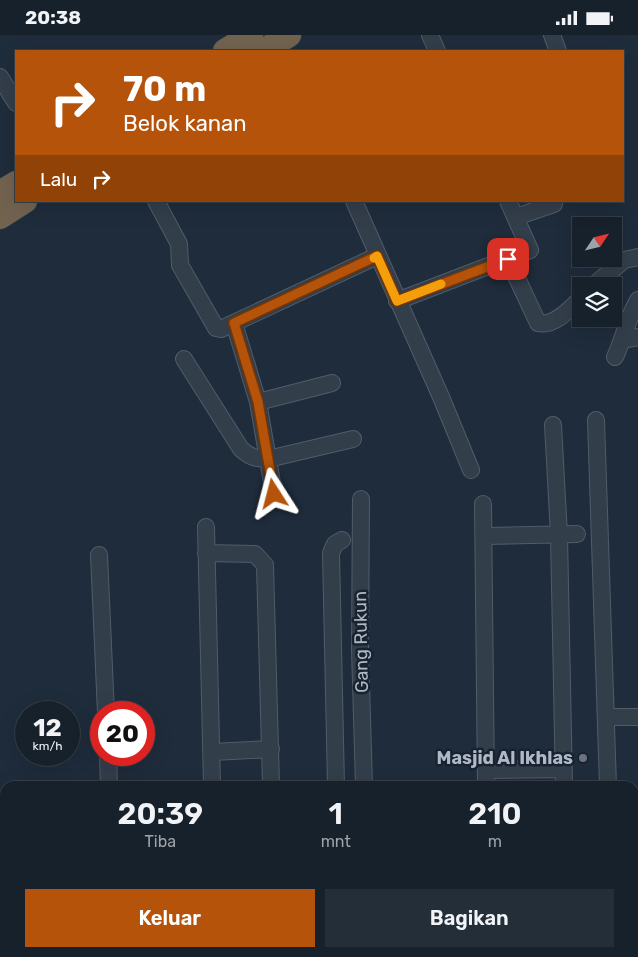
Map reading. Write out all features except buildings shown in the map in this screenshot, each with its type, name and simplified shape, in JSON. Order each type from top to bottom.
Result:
[{"type":"highway","points":[[227,50],[251,35]]},
{"type":"highway","points":[[0,193],[15,184]]},
{"type":"highway","points":[[0,217],[23,202]]},
{"type":"street","points":[[430,35],[437,50]]},
{"type":"street","points":[[552,35],[558,50]]},
{"type":"street","points":[[0,77],[15,101]]},
{"type":"street","points":[[157,202],[180,244],[180,265],[212,323],[221,329],[377,256]]},
{"type":"street","points":[[354,202],[441,397],[471,470]]},
{"type":"street","points":[[397,301],[530,250],[508,202]]},
{"type":"street","points":[[516,217],[554,203]]},
{"type":"street","points":[[604,277],[624,260],[638,257]]},
{"type":"street","points":[[508,259],[538,323],[546,323],[560,317],[572,306]]},
{"type":"street","points":[[615,357],[630,339],[628,317],[638,300]]},
{"type":"street","points":[[234,323],[258,402],[274,494]]},
{"type":"street","points":[[184,359],[241,449],[256,459],[268,459],[353,439]]},
{"type":"street","points":[[258,402],[332,383]]},
{"type":"street","points":[[596,420],[608,781]]},
{"type":"street","points":[[553,425],[558,535],[564,781]]},
{"type":"street","name":"Gang Rukun","points":[[360,499],[360,649],[364,781]]},
{"type":"street","points":[[483,504],[485,536],[486,778],[564,769]]},
{"type":"street","points":[[206,527],[213,752],[212,781]]},
{"type":"street","points":[[485,536],[577,534]]},
{"type":"street","points":[[336,781],[331,553],[335,544],[342,540]]},
{"type":"street","points":[[206,553],[255,554],[265,565],[271,781]]},
{"type":"street","points":[[100,555],[106,701]]},
{"type":"street","points":[[607,717],[638,717]]},
{"type":"street","points":[[213,752],[270,749]]},
{"type":"street","points":[[108,766],[109,781]]},
{"type":"slow traffic","points":[[374,258],[377,256],[397,301],[441,284]]},
{"type":"place","name":"Masjid Al Ikhlas","points":[[583,758]]},
{"type":"route","points":[[274,494],[258,402],[234,323],[377,256],[397,301],[508,259]]}]
